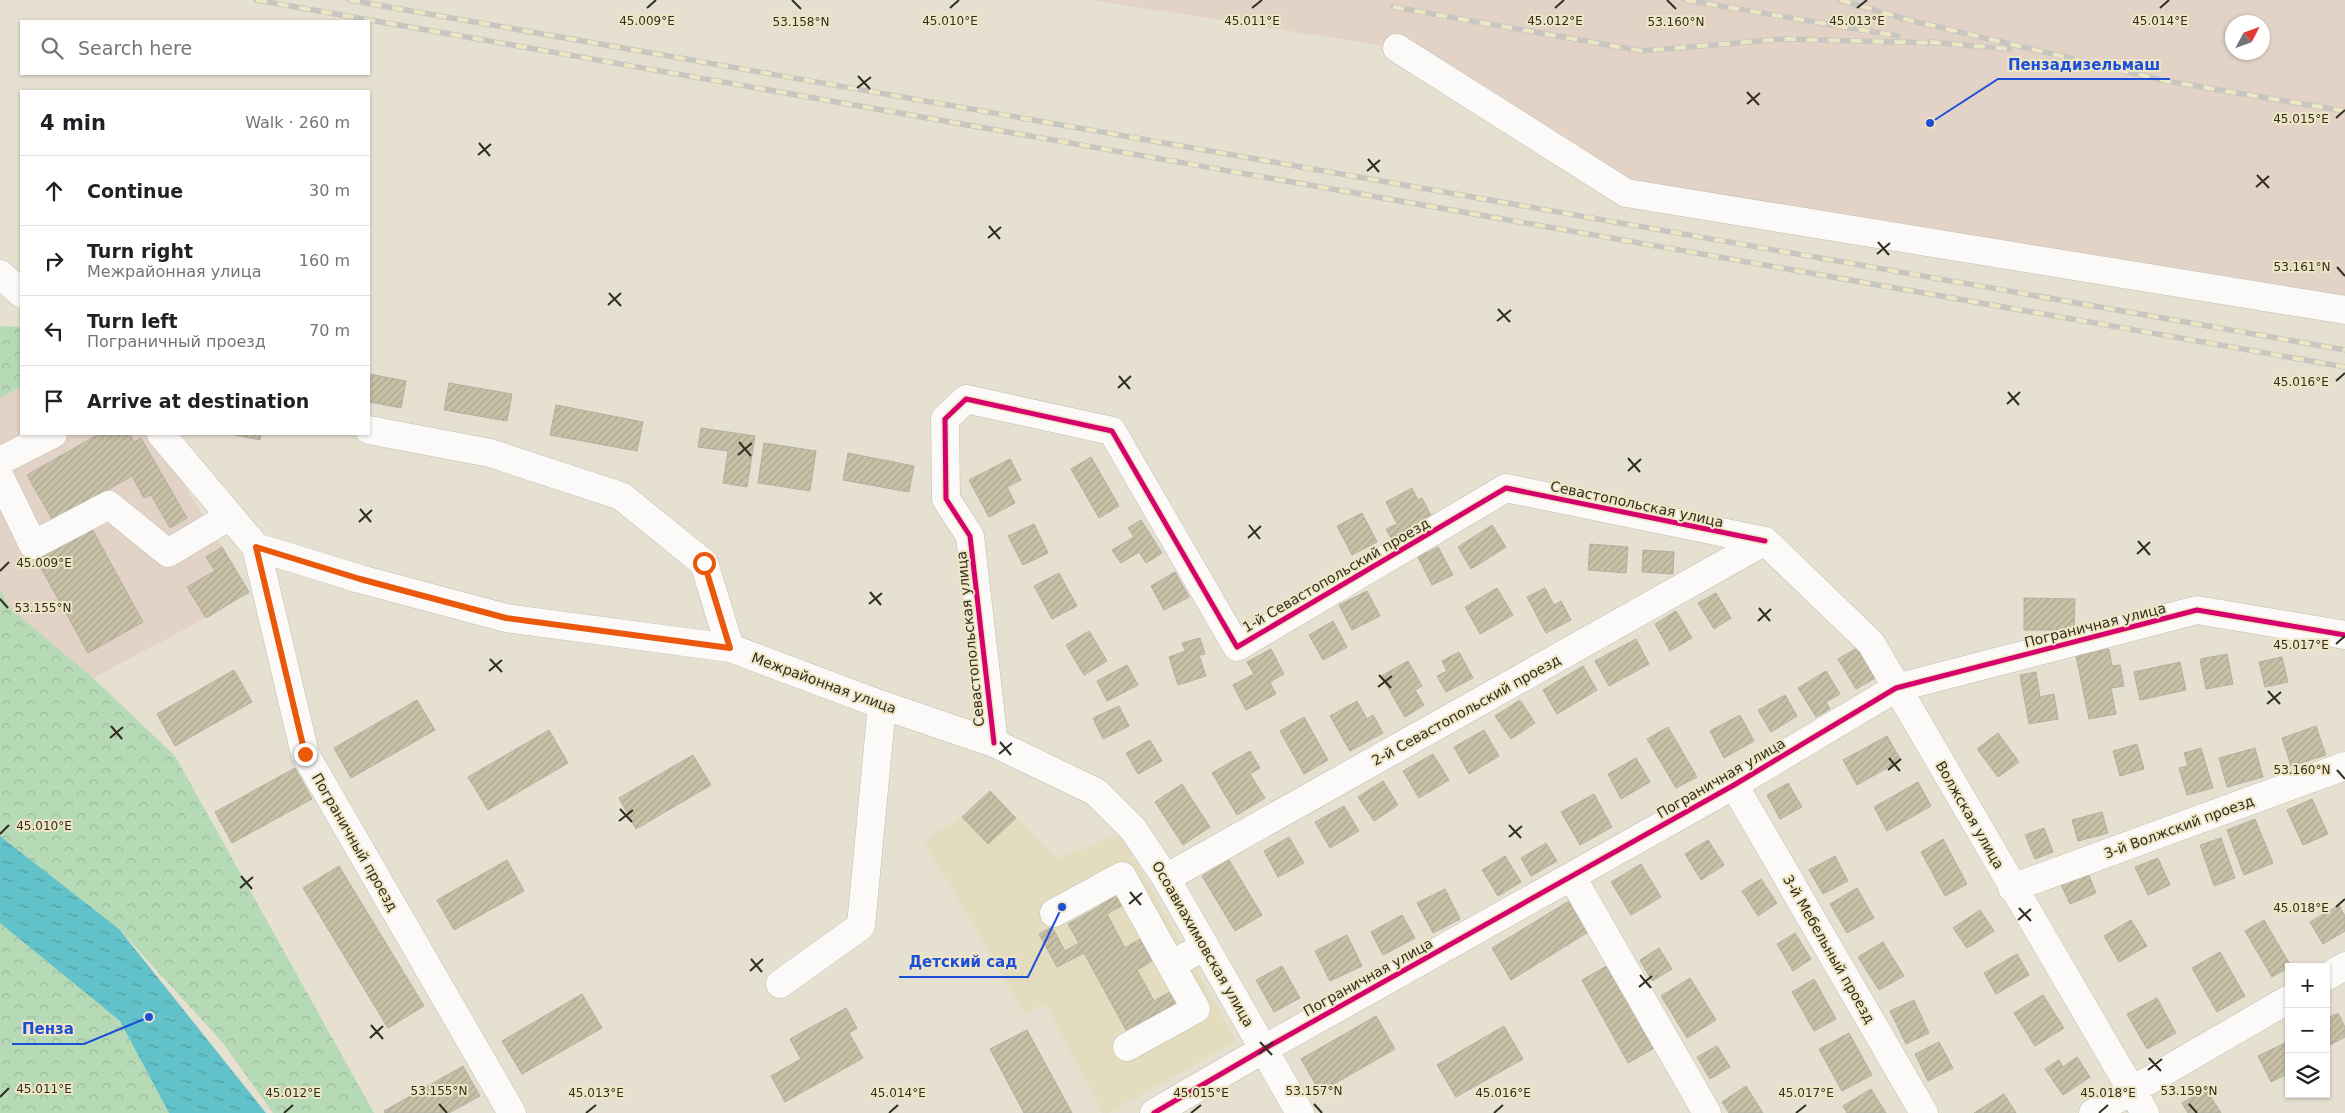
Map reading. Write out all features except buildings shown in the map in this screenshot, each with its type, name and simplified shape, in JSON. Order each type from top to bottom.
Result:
[{"type":"street","points":[[1397,48],[1626,193],[2345,310]]},
{"type":"street","points":[[0,274],[20,292]]},
{"type":"street","name":"Севастопольская улица","points":[[994,743],[970,536],[946,498],[945,419],[966,399],[1112,432]]},
{"type":"street","points":[[370,430],[490,453],[621,496],[704,563],[730,648]]},
{"type":"street","name":"1-й Севастопольский проезд","points":[[1112,432],[1237,646],[1506,488]]},
{"type":"street","points":[[0,461],[50,435]]},
{"type":"street","points":[[162,435],[256,547]]},
{"type":"street","points":[[185,463],[190,435]]},
{"type":"street","points":[[0,477],[33,545],[108,505],[168,553],[230,516]]},
{"type":"street","name":"Севастопольская улица","points":[[1506,488],[1765,541]]},
{"type":"street","name":"Волжская улица","points":[[1765,541],[1871,643],[2138,1102]]},
{"type":"street","name":"2-й Севастопольский проезд","points":[[1166,878],[1765,541]]},
{"type":"street","name":"Межрайонная улица","points":[[256,547],[360,579],[506,618],[730,648],[882,705],[994,743],[1096,792],[1133,829]]},
{"type":"street","name":"Пограничный проезд","points":[[256,547],[305,754],[512,1113]]},
{"type":"street","name":"Пограничная улица","points":[[1154,1113],[1264,1048],[1734,785],[1896,688],[2197,610],[2345,635]]},
{"type":"street","points":[[780,984],[861,926],[882,705]]},
{"type":"street","name":"3-й Волжский проезд","points":[[2012,888],[2345,766]]},
{"type":"street","name":"3-й Мебельный проезд","points":[[1734,785],[1924,1113]]},
{"type":"street","name":"Осоавиахимовская улица","points":[[1133,829],[1166,878],[1300,1113]]},
{"type":"street","points":[[1054,913],[1122,876],[1196,1009],[1126,1047]]},
{"type":"street","points":[[1572,877],[1707,1113]]},
{"type":"street","points":[[1171,965],[1205,946]]},
{"type":"street","points":[[2330,975],[2345,966]]},
{"type":"street","points":[[2093,1113],[2138,1102],[2285,1002]]},
{"type":"shaded area","points":[[1092,0],[2345,0],[2345,310],[1626,193],[1397,48]]},
{"type":"shaded area","points":[[20,388],[20,435],[155,435],[249,592],[206,618],[93,678],[9,607],[0,588],[0,398]]},
{"type":"shaded area","points":[[990,791],[1057,859],[1120,833],[1236,1041],[1109,1113],[1103,1113],[1045,1003],[1025,1014],[924,841],[962,817]]},
{"type":"green space","points":[[0,326],[20,327],[20,388],[0,398]]},
{"type":"green space","points":[[0,588],[9,607],[93,678],[175,756],[374,1113],[273,1113],[223,1043],[119,929],[0,836]]},
{"type":"green space","points":[[0,923],[120,1021],[169,1113],[0,1113]]},
{"type":"water","points":[[0,836],[119,929],[266,1113],[169,1113],[120,1021],[0,923]]},
{"type":"railway","points":[[256,0],[370,20]]},
{"type":"railway","points":[[349,0],[2345,350]]},
{"type":"railway","points":[[1685,0],[1898,36]]},
{"type":"railway","points":[[1840,0],[1909,20],[2166,81],[2345,111]]},
{"type":"railway","points":[[1393,7],[1642,51],[1782,39],[1935,43]]},
{"type":"railway","points":[[370,20],[2345,367]]},
{"type":"railway","points":[[1930,42],[2009,49]]},
{"type":"cycle path","points":[[994,743],[970,536],[946,499],[945,419],[966,399],[1112,431],[1237,647],[1506,488],[1765,541]]},
{"type":"cycle path","points":[[1154,1113],[1264,1049],[1734,785],[1896,688],[2197,610],[2345,635]]},
{"type":"place","name":"Пензадизельмаш","points":[[1930,123]]},
{"type":"place","name":"Детский сад","points":[[1062,907]]},
{"type":"place","name":"Пенза","points":[[149,1017]]},
{"type":"route","points":[[305,754],[256,547],[360,579],[506,618],[730,648],[704,563]]}]
